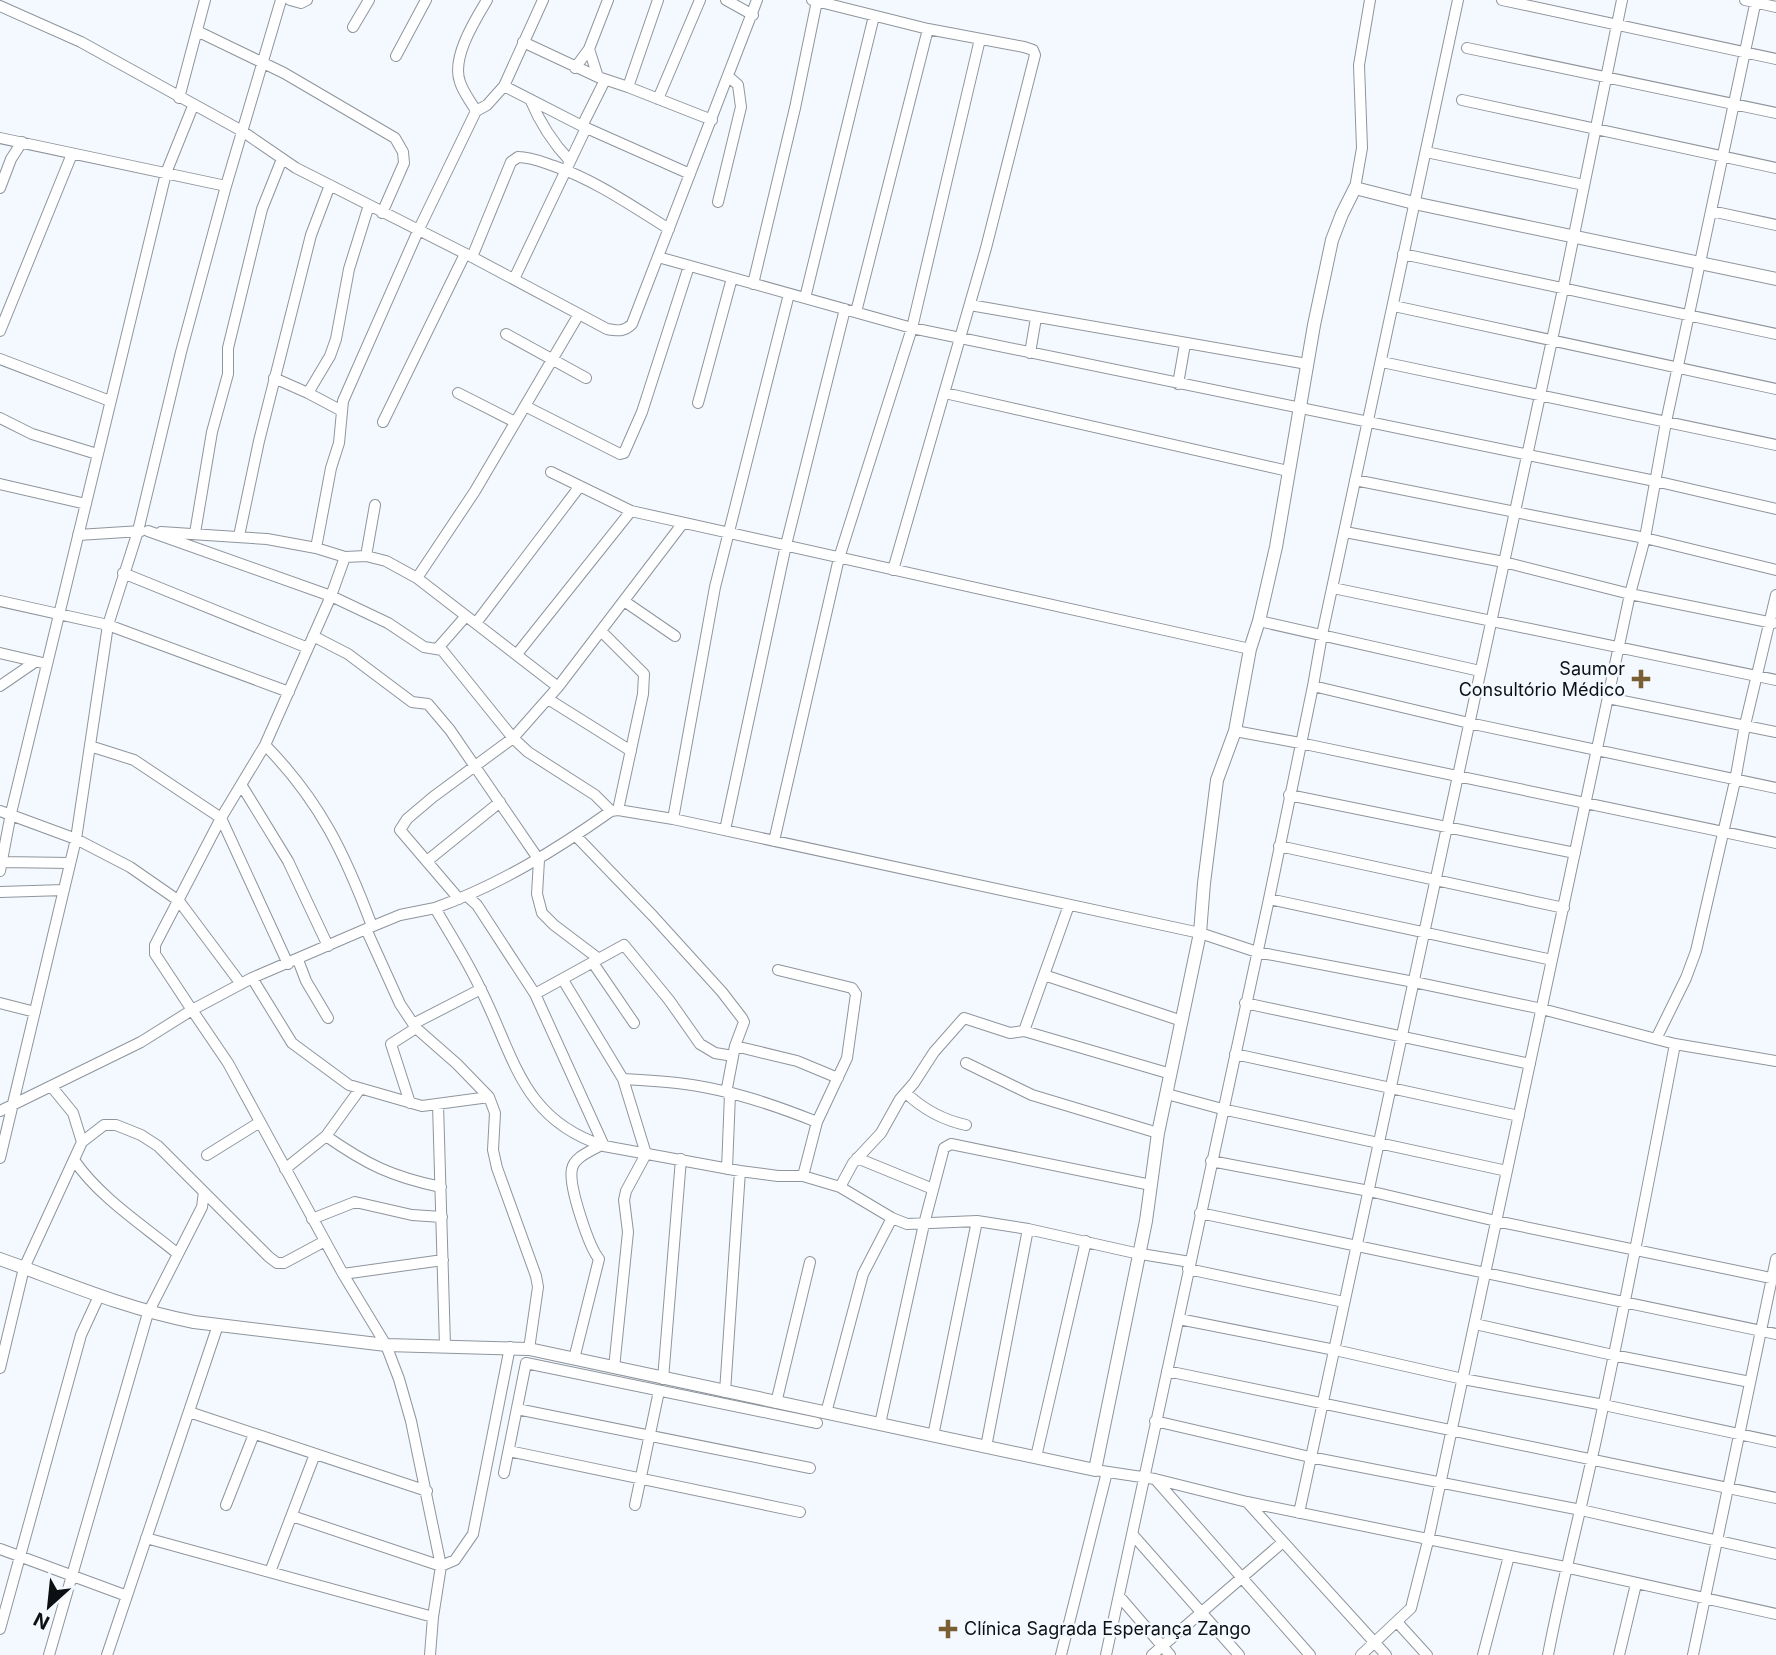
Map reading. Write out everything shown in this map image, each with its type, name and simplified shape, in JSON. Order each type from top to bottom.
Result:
[{"type":"street","points":[[179,98],[205,0]]},
{"type":"street","points":[[0,1158],[76,839],[108,625],[123,573],[143,531],[181,352],[281,0]]},
{"type":"street","points":[[290,0],[301,3],[307,0]]},
{"type":"street","points":[[353,27],[369,0]]},
{"type":"street","points":[[396,56],[426,0]]},
{"type":"street","points":[[476,111],[460,83],[459,64],[467,34],[487,0]]},
{"type":"street","points":[[316,548],[331,468],[339,443],[343,401],[418,231],[476,111],[487,104],[504,86],[542,0]]},
{"type":"street","points":[[575,68],[589,48],[608,0]]},
{"type":"street","points":[[628,87],[658,0]]},
{"type":"street","points":[[658,99],[700,0]]},
{"type":"street","points":[[726,0],[753,15]]},
{"type":"street","points":[[0,6],[81,42],[242,131],[282,159],[607,329],[625,330],[632,324],[758,0]]},
{"type":"street","points":[[753,284],[795,108],[815,0],[928,29],[1033,50],[1035,55],[961,339],[893,570]]},
{"type":"street","points":[[1061,1655],[1101,1471],[1140,1254],[1158,1133],[1200,933],[1217,780],[1235,731],[1250,649],[1276,547],[1307,364],[1332,240],[1355,188],[1362,148],[1360,65],[1370,0]]},
{"type":"street","points":[[1106,1655],[1133,1535],[1150,1479],[1155,1421],[1269,899],[1322,635],[1458,0]]},
{"type":"street","points":[[1503,0],[1776,59]]},
{"type":"street","points":[[1299,1513],[1563,289],[1622,0]]},
{"type":"street","points":[[1361,1655],[1411,1608],[1429,1541],[1630,594],[1645,538],[1688,316],[1745,52],[1753,1],[1776,7]]},
{"type":"street","points":[[805,298],[874,16]]},
{"type":"street","points":[[725,830],[786,545],[928,29]]},
{"type":"street","points":[[197,31],[284,73],[395,138],[403,152],[404,163],[382,212]]},
{"type":"street","points":[[774,841],[839,558],[912,328],[980,38]]},
{"type":"street","points":[[523,41],[575,68],[712,120]]},
{"type":"street","points":[[514,279],[568,165],[602,79],[589,48]]},
{"type":"street","points":[[1467,48],[1776,113]]},
{"type":"street","points":[[718,202],[741,107],[738,85],[729,77]]},
{"type":"street","points":[[504,86],[584,127],[691,174]]},
{"type":"street","points":[[530,99],[540,122],[568,165]]},
{"type":"street","points":[[1462,100],[1776,168]]},
{"type":"street","points":[[70,863],[1,866],[5,812],[47,664],[166,173],[193,106]]},
{"type":"street","points":[[0,138],[226,186]]},
{"type":"street","points":[[0,188],[11,159],[22,142]]},
{"type":"street","points":[[1426,152],[1584,185]]},
{"type":"street","points":[[0,331],[72,154]]},
{"type":"street","points":[[383,422],[469,255],[511,162],[518,157],[568,165],[669,229]]},
{"type":"street","points":[[195,533],[212,432],[228,374],[228,348],[262,209],[282,159]]},
{"type":"street","points":[[239,536],[274,378],[312,230],[330,185]]},
{"type":"street","points":[[1355,188],[1414,203],[1776,279]]},
{"type":"street","points":[[309,393],[330,356],[336,339],[349,269],[369,205]]},
{"type":"street","points":[[1711,211],[1776,225]]},
{"type":"street","points":[[1403,254],[1776,334]]},
{"type":"street","points":[[658,257],[912,328],[1655,481],[1776,509]]},
{"type":"street","points":[[525,405],[620,454],[624,453],[642,412],[689,266]]},
{"type":"street","points":[[698,403],[732,278]]},
{"type":"street","points":[[673,819],[715,587],[789,294]]},
{"type":"street","points":[[970,305],[1307,364]]},
{"type":"street","points":[[1394,306],[1776,389]]},
{"type":"street","points":[[417,578],[475,491],[579,314]]},
{"type":"street","points":[[1030,353],[1036,318]]},
{"type":"street","points":[[506,334],[586,378]]},
{"type":"street","points":[[1178,384],[1185,344]]},
{"type":"street","points":[[0,359],[110,401]]},
{"type":"street","points":[[1382,362],[1776,446]]},
{"type":"street","points":[[274,378],[342,411]]},
{"type":"street","points":[[458,393],[515,422]]},
{"type":"street","points":[[945,393],[1288,471]]},
{"type":"street","points":[[0,418],[32,434],[97,454]]},
{"type":"street","points":[[551,472],[631,511],[1250,649]]},
{"type":"street","points":[[1355,480],[1645,538],[1776,570]]},
{"type":"street","points":[[0,484],[86,504]]},
{"type":"street","points":[[438,648],[471,620],[580,486]]},
{"type":"street","points":[[366,556],[375,505]]},
{"type":"street","points":[[517,653],[631,511]]},
{"type":"street","points":[[602,1146],[535,994],[477,905],[463,898],[400,830],[407,819],[513,738],[558,687],[683,523]]},
{"type":"street","points":[[143,531],[331,596],[388,624],[424,647],[442,650],[513,738],[528,752],[615,811],[673,819],[1200,933],[1257,952],[1542,1009],[1675,1044],[1776,1061]]},
{"type":"street","points":[[78,535],[143,531],[239,536],[316,548],[345,557],[366,556],[386,561],[417,578],[558,687]]},
{"type":"street","points":[[1345,533],[1504,562],[1630,594],[1773,623]]},
{"type":"street","points":[[345,557],[331,596],[265,746],[221,818],[158,938],[155,954],[228,1063],[312,1219],[386,1345],[411,1421],[441,1566],[433,1617],[432,1655]]},
{"type":"street","points":[[123,573],[308,648]]},
{"type":"street","points":[[1333,588],[1776,680]]},
{"type":"street","points":[[1656,1039],[1696,951],[1745,725],[1773,623],[1776,595]]},
{"type":"street","points":[[0,601],[108,625],[289,692]]},
{"type":"street","points":[[624,601],[675,636]]},
{"type":"street","points":[[1259,621],[1480,671]]},
{"type":"street","points":[[0,1111],[141,1042],[192,1010],[253,978],[400,915],[435,908],[463,898],[539,860],[615,811],[631,751],[643,694],[644,674],[640,667],[601,631]]},
{"type":"street","points":[[313,636],[348,654],[412,702],[428,704],[450,730],[539,860],[537,894],[542,913],[596,961],[634,1023]]},
{"type":"street","points":[[0,653],[47,664]]},
{"type":"street","points":[[0,686],[35,662]]},
{"type":"street","points":[[1313,686],[1469,723],[1776,788]]},
{"type":"street","points":[[1608,698],[1776,732]]},
{"type":"street","points":[[548,699],[631,751]]},
{"type":"street","points":[[1235,731],[1776,843]]},
{"type":"street","points":[[90,746],[134,760],[221,818],[293,962],[328,1018]]},
{"type":"street","points":[[265,746],[282,763],[326,820],[351,871],[369,928],[400,1004],[415,1026],[489,1097],[495,1113],[493,1150],[496,1168],[538,1287],[529,1349]]},
{"type":"street","points":[[242,786],[288,861],[328,946]]},
{"type":"street","points":[[1289,795],[1575,853]]},
{"type":"street","points":[[427,861],[500,802]]},
{"type":"street","points":[[5,812],[76,839],[130,867],[179,901],[241,984]]},
{"type":"street","points":[[576,836],[653,916],[737,1010],[744,1022],[734,1051],[728,1093],[727,1168]]},
{"type":"street","points":[[1279,846],[1564,908]]},
{"type":"street","points":[[0,892],[64,890]]},
{"type":"street","points":[[1269,899],[1552,960]]},
{"type":"street","points":[[1024,1031],[1069,905]]},
{"type":"street","points":[[435,908],[481,989],[503,1044],[529,1090],[546,1114],[584,1140],[602,1146],[740,1171],[803,1177],[839,1187],[892,1219],[907,1224],[977,1221],[1028,1229],[1344,1302]]},
{"type":"street","points":[[535,994],[624,945],[669,1000],[700,1044],[715,1053],[734,1051],[797,1061],[838,1078]]},
{"type":"street","points":[[778,970],[855,990],[847,1058],[817,1122],[803,1177]]},
{"type":"street","points":[[1044,975],[1182,1021]]},
{"type":"street","points":[[253,978],[292,1043],[340,1080],[360,1089],[422,1106],[489,1097]]},
{"type":"street","points":[[563,980],[623,1079],[646,1154],[624,1200],[628,1232],[614,1368]]},
{"type":"street","points":[[410,1102],[391,1044],[415,1026],[481,989]]},
{"type":"street","points":[[0,1003],[35,1012]]},
{"type":"street","points":[[1245,1003],[1530,1064]]},
{"type":"street","points":[[839,1187],[857,1158],[881,1133],[900,1099],[934,1052],[964,1018],[1010,1033],[1024,1031],[1171,1074]]},
{"type":"street","points":[[1548,1655],[1565,1567],[1581,1510],[1604,1405],[1675,1044]]},
{"type":"street","points":[[1235,1054],[1519,1116]]},
{"type":"street","points":[[967,1063],[1047,1101],[1158,1133]]},
{"type":"street","points":[[623,1079],[677,1083],[728,1093],[817,1122]]},
{"type":"street","points":[[51,1086],[73,1113],[82,1142]]},
{"type":"street","points":[[285,1169],[326,1136],[360,1089]]},
{"type":"street","points":[[906,1093],[946,1120],[966,1125]]},
{"type":"street","points":[[1167,1094],[1222,1110],[1507,1171]]},
{"type":"street","points":[[438,1104],[445,1346]]},
{"type":"street","points":[[207,1155],[260,1122]]},
{"type":"street","points":[[0,1368],[24,1268],[82,1142],[104,1125],[116,1125],[141,1135],[158,1146],[277,1263],[284,1263],[325,1241]]},
{"type":"street","points":[[326,1136],[376,1168],[401,1178],[441,1186]]},
{"type":"street","points":[[880,1424],[924,1224],[944,1148],[951,1144],[1151,1185]]},
{"type":"street","points":[[574,1359],[600,1259],[587,1237],[573,1188],[572,1169],[579,1158],[602,1146]]},
{"type":"street","points":[[857,1158],[933,1189]]},
{"type":"street","points":[[635,1505],[661,1385],[681,1159]]},
{"type":"street","points":[[74,1160],[83,1173],[106,1195],[178,1254]]},
{"type":"street","points":[[1211,1161],[1369,1191],[1496,1221],[1774,1279]]},
{"type":"street","points":[[725,1392],[740,1171]]},
{"type":"street","points":[[49,1655],[148,1313],[202,1207],[204,1192]]},
{"type":"street","points":[[312,1219],[355,1202],[412,1215],[442,1217]]},
{"type":"street","points":[[1200,1213],[1776,1335]]},
{"type":"street","points":[[822,1418],[863,1273],[892,1219]]},
{"type":"street","points":[[933,1436],[977,1221]]},
{"type":"street","points":[[986,1447],[1028,1229]]},
{"type":"street","points":[[1035,1457],[1086,1241]]},
{"type":"street","points":[[0,1259],[148,1313],[218,1325],[386,1345],[529,1349],[614,1368],[661,1385],[725,1392],[776,1403],[822,1418]]},
{"type":"street","points":[[1693,1655],[1774,1279],[1776,1259]]},
{"type":"street","points":[[343,1274],[443,1260]]},
{"type":"street","points":[[776,1403],[810,1262]]},
{"type":"street","points":[[0,1629],[81,1335],[99,1296]]},
{"type":"street","points":[[1179,1319],[1335,1350],[1463,1380],[1604,1405],[1776,1442]]},
{"type":"street","points":[[1475,1324],[1750,1382]]},
{"type":"street","points":[[107,1655],[218,1325]]},
{"type":"street","points":[[292,1517],[441,1566],[456,1560],[473,1534],[510,1348]]},
{"type":"street","points":[[504,1473],[526,1363],[661,1385],[822,1418],[880,1424],[1150,1479],[1429,1541],[1565,1567],[1776,1614]]},
{"type":"street","points":[[1167,1371],[1776,1498]]},
{"type":"street","points":[[517,1409],[810,1468]]},
{"type":"street","points":[[189,1412],[427,1491]]},
{"type":"street","points":[[1155,1421],[1310,1457],[1581,1510],[1776,1554]]},
{"type":"street","points":[[226,1505],[254,1434]]},
{"type":"street","points":[[509,1451],[800,1512]]},
{"type":"street","points":[[270,1573],[315,1454]]},
{"type":"street","points":[[1150,1479],[1310,1655]]},
{"type":"street","points":[[1247,1502],[1386,1655]]},
{"type":"street","points":[[1133,1535],[1239,1655]]},
{"type":"street","points":[[146,1538],[433,1617]]},
{"type":"street","points":[[1152,1655],[1166,1651],[1202,1612],[1283,1542]]},
{"type":"street","points":[[0,1549],[127,1596]]},
{"type":"street","points":[[1483,1655],[1509,1556]]},
{"type":"street","points":[[1619,1655],[1636,1584]]},
{"type":"street","points":[[1119,1596],[1166,1651]]},
{"type":"street","points":[[1397,1622],[1427,1655]]},
{"type":"place","name":"Saumor Consultório Médico","points":[[1641,679]]},
{"type":"place","name":"Clínica Sagrada Esperança Zango","points":[[948,1629]]}]
